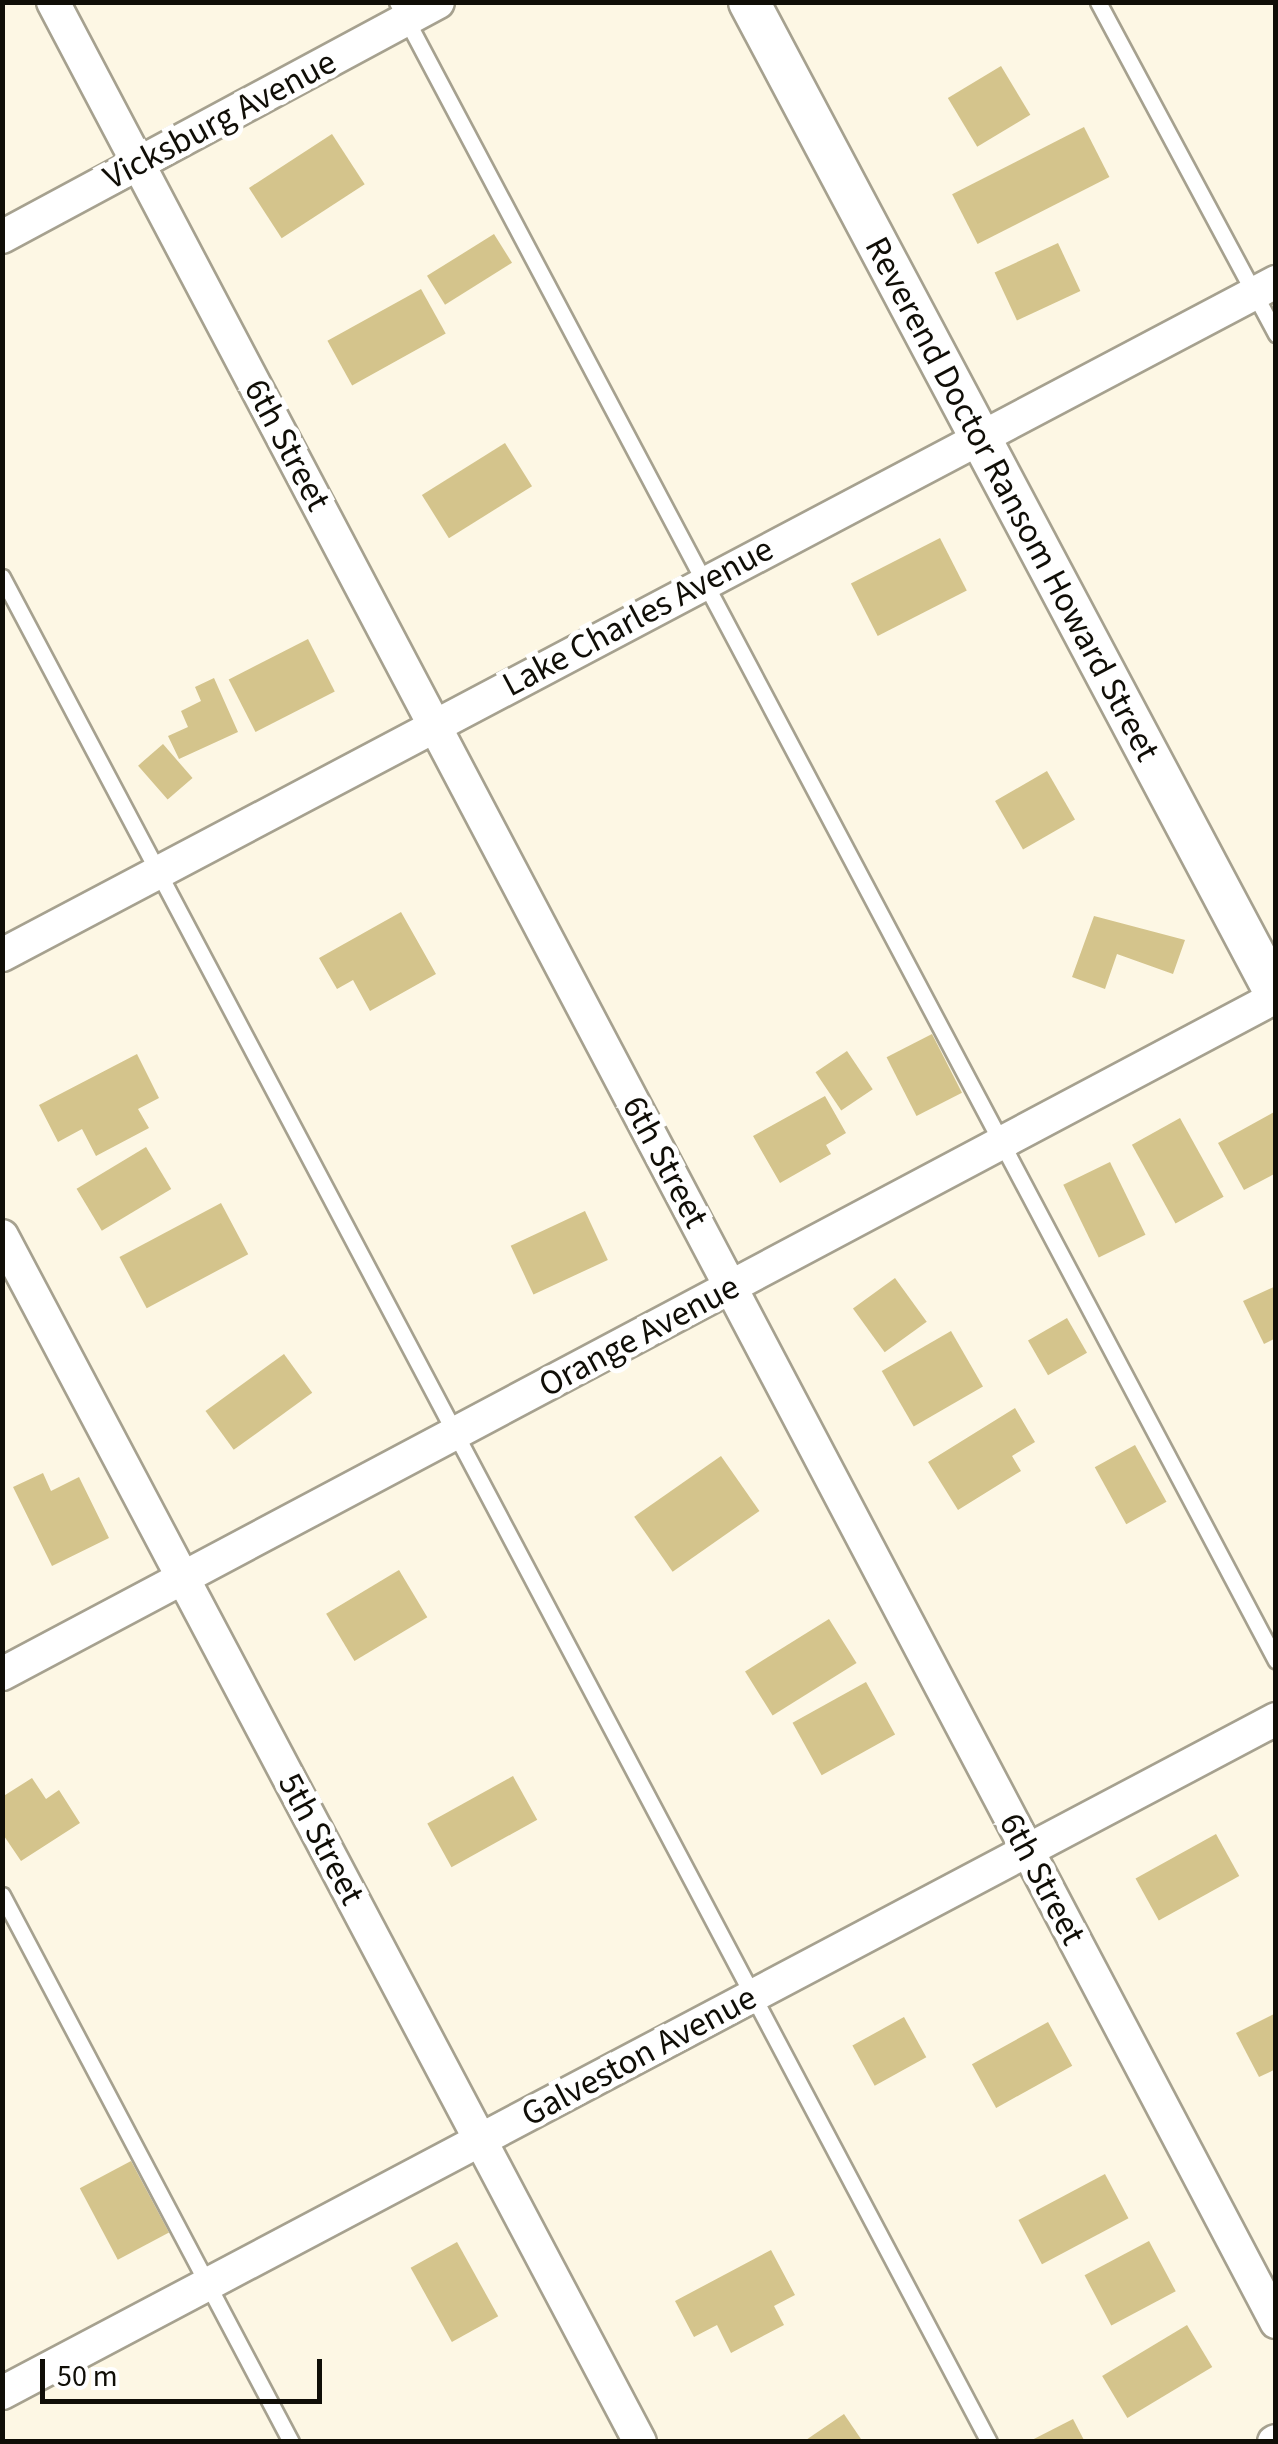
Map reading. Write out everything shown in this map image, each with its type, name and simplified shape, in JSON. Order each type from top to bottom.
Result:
[{"type":"street","name":"6th Street","points":[[53,2],[1276,2322]]},
{"type":"street","name":"Vicksburg Avenue","points":[[2,237],[139,164],[401,11],[438,2]]},
{"type":"street","name":"Reverend Doctor Ransom Howard Street","points":[[749,2],[1276,996]]},
{"type":"street","name":"Lake Charles Avenue","points":[[2,954],[1265,288]]},
{"type":"street","name":"Orange Avenue","points":[[2,1674],[1276,996]]},
{"type":"street","name":"5th Street","points":[[2,1236],[640,2442]]},
{"type":"street","name":"Galveston Avenue","points":[[2,2393],[1276,1718]]},
{"type":"lane","points":[[1098,2],[1265,288],[1276,334]]},
{"type":"lane","points":[[401,11],[1005,1141],[1276,1661]]},
{"type":"lane","points":[[2,577],[989,2442]]},
{"type":"lane","points":[[2,1895],[291,2442]]},
{"type":"building","points":[[1001,66],[1030,115],[977,147],[948,98]]},
{"type":"building","points":[[1084,127],[1109,177],[978,244],[952,194]]},
{"type":"building","points":[[332,134],[365,184],[282,238],[249,188]]},
{"type":"building","points":[[494,234],[512,263],[445,305],[427,276]]},
{"type":"building","points":[[1058,243],[1080,291],[1017,321],[995,273]]},
{"type":"building","points":[[421,289],[446,334],[352,385],[327,341]]},
{"type":"building","points":[[505,443],[532,486],[449,538],[422,495]]},
{"type":"building","points":[[940,538],[967,591],[878,636],[851,583]]},
{"type":"building","points":[[308,639],[335,692],[255,732],[229,679]]},
{"type":"building","points":[[214,678],[238,732],[179,759],[168,736],[188,727],[181,711],[201,701],[195,687]]},
{"type":"building","points":[[163,744],[193,778],[168,800],[138,766]]},
{"type":"building","points":[[1047,771],[1075,819],[1023,849],[995,801]]},
{"type":"building","points":[[401,912],[436,974],[370,1011],[353,980],[337,989],[319,958]]},
{"type":"building","points":[[1094,916],[1185,940],[1173,974],[1117,954],[1105,989],[1072,977]]},
{"type":"building","points":[[932,1034],[962,1093],[917,1116],[887,1057]]},
{"type":"building","points":[[847,1051],[873,1089],[841,1110],[815,1072]]},
{"type":"building","points":[[137,1054],[159,1098],[138,1109],[149,1128],[96,1156],[82,1129],[58,1142],[39,1105]]},
{"type":"building","points":[[825,1096],[846,1133],[826,1145],[831,1154],[780,1183],[753,1136]]},
{"type":"building","points":[[1276,1111],[1276,1173],[1244,1190],[1218,1143]]},
{"type":"building","points":[[1180,1118],[1224,1197],[1176,1223],[1132,1145]]},
{"type":"building","points":[[146,1147],[171,1189],[102,1231],[77,1189]]},
{"type":"building","points":[[1110,1162],[1146,1235],[1099,1258],[1063,1185]]},
{"type":"building","points":[[221,1203],[248,1254],[147,1308],[119,1257]]},
{"type":"building","points":[[585,1211],[608,1260],[534,1295],[511,1246]]},
{"type":"building","points":[[895,1278],[927,1322],[885,1352],[853,1309]]},
{"type":"building","points":[[1276,1286],[1276,1338],[1264,1344],[1243,1301]]},
{"type":"building","points":[[1067,1318],[1087,1353],[1048,1375],[1028,1340]]},
{"type":"building","points":[[951,1331],[983,1386],[914,1426],[882,1371]]},
{"type":"building","points":[[284,1354],[312,1393],[234,1450],[206,1411]]},
{"type":"building","points":[[1015,1408],[1035,1442],[1012,1456],[1021,1471],[958,1510],[928,1462]]},
{"type":"building","points":[[1135,1445],[1167,1502],[1126,1524],[1095,1467]]},
{"type":"building","points":[[721,1456],[759,1511],[673,1572],[634,1517]]},
{"type":"building","points":[[43,1473],[51,1491],[79,1477],[109,1538],[52,1566],[13,1487]]},
{"type":"building","points":[[399,1570],[427,1617],[354,1661],[326,1614]]},
{"type":"building","points":[[829,1619],[857,1663],[773,1716],[745,1671]]},
{"type":"building","points":[[866,1682],[895,1734],[822,1775],[793,1723]]},
{"type":"building","points":[[513,1776],[537,1820],[452,1867],[427,1824]]},
{"type":"building","points":[[32,1778],[46,1799],[59,1790],[80,1823],[21,1861],[2,1833],[2,1797]]},
{"type":"building","points":[[1216,1834],[1239,1876],[1159,1921],[1136,1879]]},
{"type":"building","points":[[1276,2013],[1276,2069],[1259,2077],[1236,2033]]},
{"type":"building","points":[[904,2017],[926,2057],[875,2086],[852,2046]]},
{"type":"building","points":[[1048,2022],[1072,2066],[996,2108],[972,2064]]},
{"type":"building","points":[[131,2161],[169,2233],[118,2260],[80,2188]]},
{"type":"building","points":[[1105,2174],[1128,2218],[1042,2264],[1018,2220]]},
{"type":"building","points":[[1149,2241],[1176,2291],[1111,2326],[1085,2275]]},
{"type":"building","points":[[457,2242],[498,2316],[452,2342],[411,2268]]},
{"type":"building","points":[[771,2250],[795,2295],[774,2306],[784,2325],[731,2353],[717,2325],[694,2337],[675,2301]]},
{"type":"building","points":[[1187,2325],[1212,2367],[1127,2418],[1102,2376]]},
{"type":"building","points":[[844,2414],[863,2442],[803,2442]]},
{"type":"building","points":[[1073,2419],[1085,2442],[1028,2442]]}]
